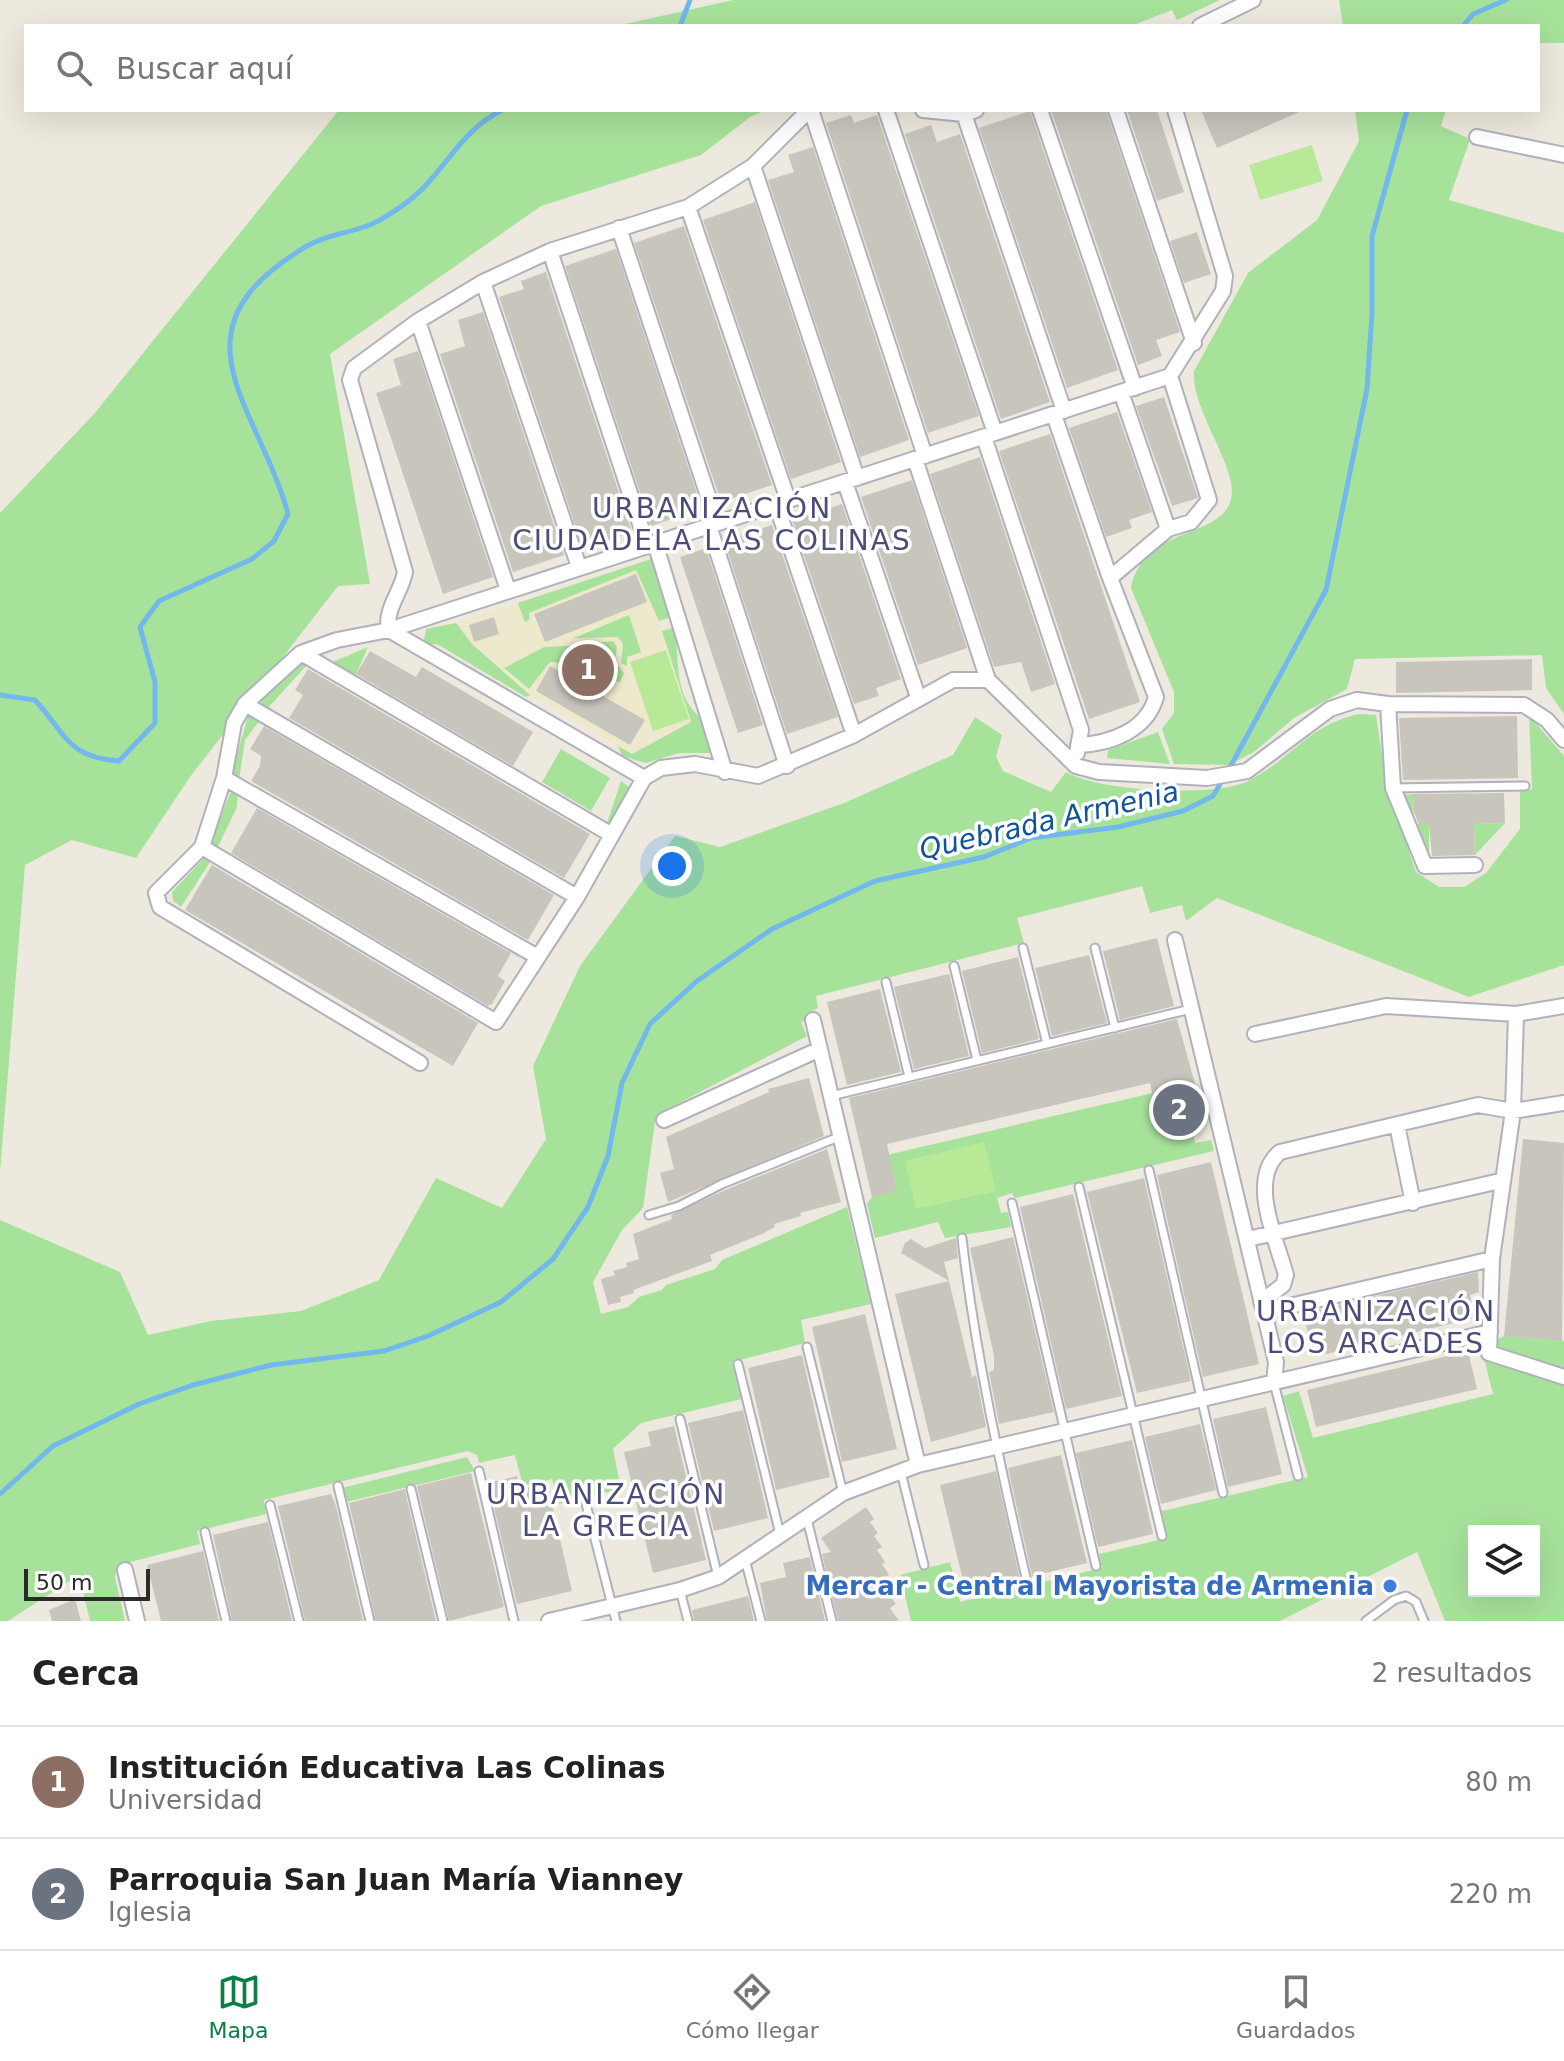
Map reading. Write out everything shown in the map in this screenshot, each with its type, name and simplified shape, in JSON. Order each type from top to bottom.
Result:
[{"type":"street","points":[[1204,24],[1253,0]]},
{"type":"street","points":[[389,630],[389,615],[405,572],[350,380],[360,360],[483,282],[550,251],[688,207],[753,166],[808,112]]},
{"type":"street","points":[[811,112],[988,680],[1076,766],[1099,772],[1207,778],[1247,771],[1330,709],[1357,700],[1388,704],[1524,705],[1547,720],[1564,740]]},
{"type":"street","points":[[887,112],[1081,730],[1076,766]]},
{"type":"street","points":[[970,112],[1110,578],[1156,697],[1152,712],[1143,724],[1096,745],[1078,745]]},
{"type":"street","points":[[1041,112],[1168,529]]},
{"type":"street","points":[[1117,112],[1194,343]]},
{"type":"street","points":[[420,1063],[160,907],[156,893],[202,847],[224,778],[234,723],[245,704],[301,653],[337,640],[389,630],[1170,376],[1194,343],[1223,291],[1225,276],[1176,112]]},
{"type":"street","points":[[1477,137],[1564,155]]},
{"type":"street","points":[[753,166],[918,697]]},
{"type":"street","points":[[688,207],[854,735]]},
{"type":"street","points":[[619,228],[787,766]]},
{"type":"street","points":[[550,251],[651,544],[725,772]]},
{"type":"street","points":[[483,282],[579,567]]},
{"type":"street","points":[[418,321],[508,590]]},
{"type":"street","points":[[1110,578],[1168,529],[1191,522],[1209,500],[1170,376]]},
{"type":"street","points":[[389,630],[644,778]]},
{"type":"street","points":[[301,653],[612,835]]},
{"type":"street","points":[[202,847],[496,1022],[577,897],[644,778],[661,768],[695,764],[758,776],[854,735],[953,680],[988,680]]},
{"type":"street","points":[[245,704],[577,897]]},
{"type":"street","points":[[1388,704],[1393,788],[1425,866],[1475,865]]},
{"type":"street","points":[[224,778],[536,956]]},
{"type":"street","points":[[1175,940],[1276,1362],[1274,1383]]},
{"type":"street","points":[[1255,1034],[1386,1006],[1516,1014],[1564,1006]]},
{"type":"street","points":[[1516,1014],[1513,1111],[1500,1181],[1492,1259],[1489,1353],[1564,1377]]},
{"type":"street","points":[[813,1020],[918,1465]]},
{"type":"street","points":[[664,1120],[820,1049]]},
{"type":"street","points":[[1263,1307],[1283,1285],[1286,1275],[1264,1182],[1271,1159],[1280,1152],[1478,1105],[1513,1111],[1564,1103]]},
{"type":"street","points":[[1397,1125],[1413,1203]]},
{"type":"street","points":[[1248,1239],[1500,1181]]},
{"type":"street","points":[[1263,1307],[1492,1259]]},
{"type":"street","points":[[549,1621],[614,1614],[718,1577],[843,1493],[918,1465],[1201,1402],[1490,1332]]},
{"type":"street","points":[[125,1570],[137,1621]]},
{"type":"lane","points":[[1393,788],[1525,786]]},
{"type":"lane","points":[[1023,948],[1047,1044]]},
{"type":"lane","points":[[1095,948],[1115,1028]]},
{"type":"lane","points":[[954,966],[977,1060]]},
{"type":"lane","points":[[886,982],[909,1077]]},
{"type":"lane","points":[[831,1096],[1192,1009]]},
{"type":"lane","points":[[649,1215],[679,1206],[722,1184],[841,1136]]},
{"type":"lane","points":[[1149,1170],[1223,1493]]},
{"type":"lane","points":[[1079,1187],[1162,1536]]},
{"type":"lane","points":[[1012,1203],[1096,1566]]},
{"type":"lane","points":[[962,1238],[964,1269],[996,1447],[1027,1582]]},
{"type":"lane","points":[[807,1347],[843,1493]]},
{"type":"lane","points":[[738,1364],[781,1537]]},
{"type":"lane","points":[[1274,1383],[1298,1476]]},
{"type":"lane","points":[[680,1419],[718,1577]]},
{"type":"lane","points":[[479,1471],[514,1621]]},
{"type":"lane","points":[[901,1472],[924,1565]]},
{"type":"lane","points":[[338,1486],[370,1621]]},
{"type":"lane","points":[[411,1489],[443,1621]]},
{"type":"lane","points":[[585,1500],[614,1614]]},
{"type":"lane","points":[[270,1505],[299,1621]]},
{"type":"lane","points":[[807,1519],[832,1621]]},
{"type":"lane","points":[[205,1532],[226,1621]]},
{"type":"lane","points":[[745,1559],[761,1621]]},
{"type":"lane","points":[[680,1590],[688,1621]]},
{"type":"lane","points":[[1366,1621],[1380,1617],[1406,1596],[1416,1602],[1424,1621]]},
{"type":"shaded area","points":[[641,562],[691,722],[631,754],[530,695],[472,644],[456,623]]},
{"type":"green space","points":[[733,0],[1220,0],[1177,20],[1172,10],[1136,24],[625,24]]},
{"type":"green space","points":[[1339,0],[1564,0],[1564,43],[1540,43],[1540,24],[1343,24]]},
{"type":"green space","points":[[337,112],[761,112],[750,117],[701,155],[541,206],[330,354],[370,584],[338,586],[190,777],[136,858],[72,840],[25,865],[0,1172],[0,513],[94,414]]},
{"type":"green space","points":[[1355,112],[1445,112],[1441,126],[1470,139],[1449,200],[1564,233],[1564,714],[1546,688],[1542,655],[1355,659],[1347,689],[1294,718],[1254,752],[1229,765],[1174,764],[1162,729],[1174,713],[1174,692],[1131,588],[1139,567],[1151,553],[1213,521],[1224,512],[1231,499],[1232,486],[1228,472],[1200,404],[1194,371],[1248,273],[1317,220],[1359,141]]},
{"type":"green space","points":[[1312,145],[1323,181],[1260,200],[1249,165]]},
{"type":"green space","points":[[651,559],[671,617],[659,621],[636,570],[529,613],[530,619],[525,622],[518,603]]},
{"type":"green space","points":[[629,615],[641,652],[627,657],[627,666],[621,663],[623,644],[618,637],[574,638]]},
{"type":"green space","points":[[456,623],[472,644],[530,695],[526,697],[437,644],[423,645],[426,629]]},
{"type":"green space","points":[[673,628],[681,687],[690,706],[710,732],[710,753],[679,753],[646,763],[622,756],[618,746],[632,754],[691,722],[662,631]]},
{"type":"green space","points":[[613,641],[617,647],[614,664],[597,665],[586,644]]},
{"type":"green space","points":[[580,645],[588,665],[550,662],[529,689],[504,668],[544,647]]},
{"type":"green space","points":[[368,647],[356,674],[351,675],[330,663]]},
{"type":"green space","points":[[666,650],[689,719],[653,731],[630,662]]},
{"type":"green space","points":[[304,662],[309,663],[266,710],[259,705],[260,695]]},
{"type":"green space","points":[[619,667],[624,673],[620,682],[591,676],[592,669]]},
{"type":"green space","points":[[1358,714],[1376,715],[1387,787],[1416,872],[1439,887],[1464,887],[1486,873],[1520,829],[1520,791],[1532,789],[1529,715],[1564,756],[1564,965],[1469,997],[1217,898],[1186,921],[1182,905],[1150,913],[1142,886],[1017,918],[1024,943],[816,996],[818,1008],[812,1011],[809,1020],[801,1022],[807,1036],[656,1115],[643,1208],[622,1230],[593,1282],[601,1314],[628,1307],[639,1297],[715,1269],[722,1260],[847,1207],[871,1304],[801,1320],[805,1343],[732,1362],[742,1399],[641,1423],[613,1449],[621,1489],[559,1504],[552,1479],[523,1486],[515,1455],[479,1463],[477,1455],[468,1451],[264,1500],[266,1514],[197,1531],[200,1544],[119,1565],[115,1577],[125,1621],[90,1621],[79,1575],[8,1621],[0,1621],[0,1220],[120,1272],[148,1335],[211,1321],[301,1311],[379,1280],[436,1178],[502,1208],[546,1139],[533,1066],[580,966],[675,836],[720,847],[844,803],[953,755],[975,717],[1002,735],[996,757],[1003,771],[1051,792],[1066,772],[1103,784],[1184,791],[1232,786],[1248,781],[1325,727]]},
{"type":"green space","points":[[248,716],[260,720],[245,740],[239,780],[232,772]]},
{"type":"green space","points":[[1158,732],[1170,764],[1107,758],[1108,750]]},
{"type":"green space","points":[[561,749],[610,778],[591,811],[542,782]]},
{"type":"green space","points":[[621,781],[629,787],[610,826],[607,823]]},
{"type":"green space","points":[[232,789],[238,791],[237,807],[216,851],[211,844],[212,837]]},
{"type":"green space","points":[[1413,794],[1414,824],[1429,824],[1429,856],[1424,856],[1400,796]]},
{"type":"green space","points":[[1505,823],[1475,855],[1474,824]]},
{"type":"green space","points":[[205,857],[212,859],[181,907],[173,901],[172,892]]},
{"type":"green space","points":[[1183,1086],[1185,1093],[1154,1100],[1160,1130],[1191,1124],[1195,1143],[1211,1140],[1214,1151],[1015,1198],[1012,1193],[997,1198],[1001,1213],[1008,1212],[1011,1227],[945,1238],[938,1222],[875,1238],[867,1204],[872,1197],[897,1190],[890,1161],[865,1167],[865,1160]]},
{"type":"green space","points":[[984,1142],[996,1191],[916,1209],[905,1161]]},
{"type":"green space","points":[[1504,1336],[1564,1341],[1564,1370],[1493,1351],[1492,1342]]},
{"type":"green space","points":[[1483,1354],[1564,1383],[1564,1621],[1445,1621],[1417,1552],[1280,1621],[911,1621],[900,1575],[950,1562],[960,1602],[1102,1568],[1099,1554],[1167,1538],[1162,1511],[1308,1477],[1283,1396],[1299,1391],[1313,1438],[1493,1394]]},
{"type":"green space","points":[[467,1457],[475,1471],[346,1502],[342,1488]]},
{"type":"building","points":[[1030,112],[1118,370],[1067,388],[979,128]]},
{"type":"building","points":[[1052,112],[1107,112],[1180,332],[1156,340],[1162,356],[1138,365]]},
{"type":"building","points":[[1128,112],[1158,112],[1184,192],[1157,201]]},
{"type":"building","points":[[1202,112],[1299,112],[1217,148]]},
{"type":"building","points":[[851,115],[854,123],[877,115],[979,416],[928,433],[826,123]]},
{"type":"building","points":[[931,125],[937,142],[960,134],[1050,402],[1001,419],[905,134]]},
{"type":"building","points":[[813,147],[909,440],[860,457],[768,180],[794,172],[788,155]]},
{"type":"building","points":[[755,202],[841,462],[791,479],[703,220]]},
{"type":"building","points":[[684,226],[772,485],[721,502],[634,243]]},
{"type":"building","points":[[1197,232],[1211,274],[1184,283],[1170,241]]},
{"type":"building","points":[[616,249],[702,509],[651,526],[565,266]]},
{"type":"building","points":[[546,272],[632,532],[583,549],[499,297],[524,289],[521,281]]},
{"type":"building","points":[[483,312],[564,555],[513,572],[440,354],[465,346],[458,320]]},
{"type":"building","points":[[418,351],[493,577],[443,594],[376,393],[401,385],[393,359]]},
{"type":"building","points":[[1164,397],[1198,498],[1172,506],[1136,406]]},
{"type":"building","points":[[1117,412],[1152,512],[1129,520],[1132,528],[1106,537],[1069,428]]},
{"type":"building","points":[[1050,434],[1140,702],[1089,719],[999,451]]},
{"type":"building","points":[[980,457],[1055,684],[1031,692],[1021,662],[994,667],[930,474]]},
{"type":"building","points":[[912,480],[967,648],[918,665],[861,497]]},
{"type":"building","points":[[842,504],[901,679],[876,688],[879,696],[854,704],[792,520]]},
{"type":"building","points":[[772,525],[838,717],[787,734],[724,541]]},
{"type":"building","points":[[706,548],[763,725],[738,733],[680,557]]},
{"type":"building","points":[[636,574],[647,602],[545,642],[534,614]]},
{"type":"building","points":[[494,617],[499,634],[474,642],[469,625]]},
{"type":"building","points":[[370,651],[416,677],[422,667],[533,732],[513,766],[356,674]]},
{"type":"building","points":[[1532,659],[1532,690],[1396,693],[1396,662]]},
{"type":"building","points":[[550,666],[645,720],[630,745],[536,691]]},
{"type":"building","points":[[308,669],[590,834],[564,878],[289,718],[303,695],[295,690]]},
{"type":"building","points":[[1517,716],[1518,778],[1403,780],[1399,718]]},
{"type":"building","points":[[264,726],[554,895],[528,940],[251,781],[260,766],[261,756],[250,749]]},
{"type":"building","points":[[1504,793],[1505,823],[1474,824],[1475,855],[1432,856],[1429,824],[1419,825],[1414,812],[1413,794]]},
{"type":"building","points":[[257,808],[511,953],[498,976],[505,981],[492,1004],[488,1006],[231,853]]},
{"type":"building","points":[[212,865],[478,1023],[453,1066],[185,910]]},
{"type":"building","points":[[1157,938],[1174,1006],[1120,1020],[1103,951]]},
{"type":"building","points":[[1089,955],[1107,1023],[1052,1036],[1035,968]]},
{"type":"building","points":[[1018,957],[1039,1039],[982,1053],[962,971]]},
{"type":"building","points":[[949,974],[969,1056],[914,1069],[894,987]]},
{"type":"building","points":[[880,989],[901,1072],[847,1085],[827,1002]]},
{"type":"building","points":[[1177,1019],[1205,1120],[1160,1130],[1150,1083],[1137,1086],[887,1144],[897,1191],[872,1197],[849,1098]]},
{"type":"building","points":[[809,1078],[824,1136],[668,1202],[660,1173],[674,1169],[666,1137],[769,1092],[768,1089]]},
{"type":"building","points":[[1523,1139],[1564,1143],[1562,1341],[1504,1336]]},
{"type":"building","points":[[827,1149],[841,1202],[774,1224],[775,1227],[762,1234],[710,1255],[712,1261],[633,1290],[634,1293],[620,1297],[621,1302],[608,1305],[601,1279],[615,1275],[613,1271],[639,1259],[633,1234],[672,1219],[671,1215],[725,1190]]},
{"type":"building","points":[[1211,1162],[1259,1364],[1203,1377],[1157,1175]]},
{"type":"building","points":[[1144,1178],[1191,1381],[1137,1393],[1087,1192]]},
{"type":"building","points":[[1073,1194],[1122,1396],[1066,1409],[1020,1207]]},
{"type":"building","points":[[1013,1237],[1054,1412],[999,1424],[989,1372],[994,1370],[994,1356],[970,1248]]},
{"type":"building","points":[[956,1238],[958,1258],[944,1262],[949,1281],[901,1253],[905,1243],[911,1239],[925,1248]]},
{"type":"building","points":[[1478,1272],[1479,1292],[1470,1295],[1474,1318],[1314,1357],[1303,1313]]},
{"type":"building","points":[[949,1281],[972,1377],[976,1375],[986,1427],[931,1442],[895,1294]]},
{"type":"building","points":[[865,1314],[897,1449],[842,1462],[812,1327]]},
{"type":"building","points":[[1468,1351],[1477,1389],[1316,1427],[1307,1390]]},
{"type":"building","points":[[802,1355],[830,1477],[776,1490],[748,1368]]},
{"type":"building","points":[[1266,1407],[1282,1474],[1228,1487],[1213,1419]]},
{"type":"building","points":[[743,1410],[768,1518],[714,1531],[688,1423]]},
{"type":"building","points":[[1200,1424],[1216,1490],[1161,1504],[1145,1437]]},
{"type":"building","points":[[674,1426],[706,1560],[653,1573],[624,1452],[651,1446],[648,1432]]},
{"type":"building","points":[[1132,1440],[1153,1534],[1098,1547],[1076,1453]]},
{"type":"building","points":[[1061,1455],[1087,1563],[1032,1576],[1008,1468]]},
{"type":"building","points":[[996,1471],[1020,1579],[966,1593],[940,1485]]},
{"type":"building","points":[[471,1473],[504,1607],[449,1621],[417,1486]]},
{"type":"building","points":[[517,1476],[520,1489],[547,1483],[572,1591],[517,1604],[488,1483]]},
{"type":"building","points":[[405,1489],[436,1621],[376,1621],[349,1503]]},
{"type":"building","points":[[331,1494],[363,1621],[305,1621],[278,1506]]},
{"type":"building","points":[[866,1507],[874,1519],[870,1522],[878,1533],[874,1536],[882,1547],[877,1550],[889,1575],[885,1578],[893,1590],[888,1593],[896,1604],[890,1608],[899,1621],[838,1621],[822,1554],[831,1552],[821,1538]]},
{"type":"building","points":[[268,1522],[292,1621],[232,1621],[213,1535]]},
{"type":"building","points":[[203,1551],[219,1621],[161,1621],[147,1565]]},
{"type":"building","points":[[810,1557],[825,1621],[767,1621],[760,1583],[786,1577],[783,1563]]},
{"type":"building","points":[[748,1596],[754,1621],[694,1621],[692,1610]]},
{"type":"building","points":[[75,1599],[81,1621],[52,1621],[49,1610]]},
{"type":"waterway","points":[[681,24],[690,0]]},
{"type":"waterway","name":"Quebrada Armenia","points":[[1465,24],[1473,14],[1506,0]]},
{"type":"waterway","points":[[0,695],[35,700],[70,742],[88,755],[102,759],[119,761],[155,723],[155,682],[140,627],[159,601],[252,559],[274,541],[288,514],[243,403],[233,370],[230,339],[239,308],[264,277],[307,246],[369,225],[406,203],[474,130],[499,112]]},
{"type":"waterway","name":"Quebrada Armenia","points":[[1228,771],[1326,590],[1367,389],[1372,313],[1372,236],[1406,112]]},
{"type":"waterway","name":"Quebrada Armenia","points":[[0,1494],[53,1446],[139,1404],[193,1385],[271,1365],[384,1351],[428,1336],[501,1302],[553,1259],[588,1207],[608,1156],[622,1083],[650,1024],[697,981],[772,929],[875,881],[984,857],[1031,838],[1118,827],[1183,811],[1213,796],[1223,779]]},
{"type":"place","name":"Institución Educativa Las Colinas","points":[[588,670]]},
{"type":"place","name":"Parroquia San Juan María Vianney","points":[[1179,1110]]},
{"type":"place","name":"Mercar - Central Mayorista de Armenia","points":[[1390,1586]]},
{"type":"district","name":"URBANIZACIÓN CIUDADELA LAS COLINAS","points":[[712,524]]},
{"type":"district","name":"URBANIZACIÓN LOS ARCADES","points":[[1376,1327]]},
{"type":"district","name":"URBANIZACIÓN LA GRECIA","points":[[606,1510]]}]
